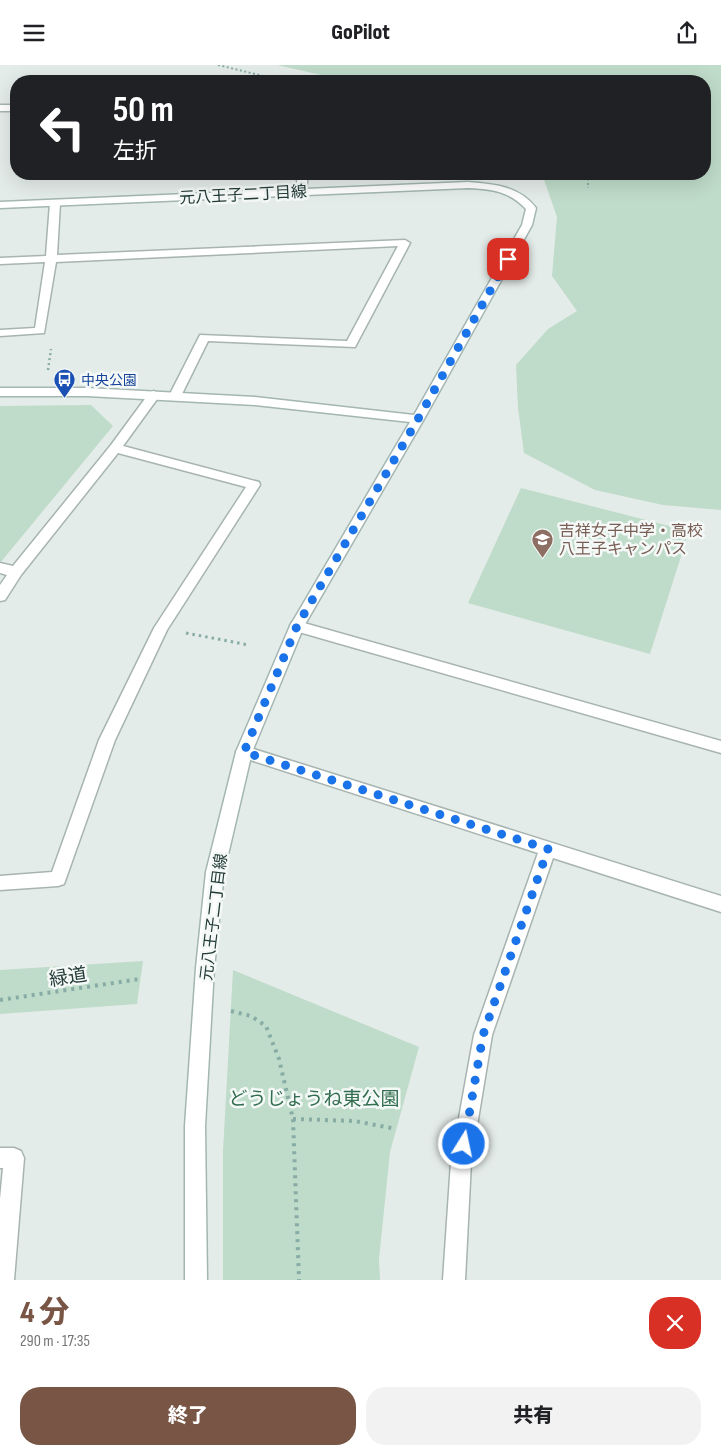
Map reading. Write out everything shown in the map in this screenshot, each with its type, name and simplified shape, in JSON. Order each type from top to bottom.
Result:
[{"type":"street","points":[[301,191],[302,180]]},
{"type":"street","name":"元八王子二丁目線","points":[[0,205],[468,185],[498,187],[520,195],[531,208],[527,225],[418,419],[297,626],[244,752],[215,872],[205,968],[195,1126],[196,1280]]},
{"type":"street","points":[[0,333],[40,331],[51,259],[55,203]]},
{"type":"street","points":[[0,261],[405,243],[352,345],[204,337],[175,396]]},
{"type":"street","points":[[0,392],[87,392],[255,401],[418,419]]},
{"type":"street","points":[[0,596],[16,572],[116,448],[154,395]]},
{"type":"street","points":[[0,883],[58,879],[107,741],[161,627],[254,485],[116,448]]},
{"type":"street","points":[[0,568],[16,572]]},
{"type":"street","points":[[297,626],[721,747]]},
{"type":"street","points":[[244,752],[721,904]]},
{"type":"street","points":[[454,1280],[461,1162],[483,1035],[548,849]]},
{"type":"street","points":[[0,1159],[14,1158],[3,1280]]},
{"type":"path","points":[[218,65],[259,75]]},
{"type":"path","points":[[588,180],[588,188]]},
{"type":"path","points":[[46,379],[52,344]]},
{"type":"path","points":[[161,627],[249,645]]},
{"type":"path","name":"緑道","points":[[0,1000],[140,979]]},
{"type":"path","points":[[231,1011],[251,1016],[266,1026],[280,1059],[293,1119],[299,1280]]},
{"type":"path","points":[[293,1119],[355,1121],[396,1129]]},
{"type":"green space","points":[[277,65],[721,65],[721,510],[663,505],[595,490],[524,453],[518,408],[516,365],[548,329],[577,311],[552,276],[557,217],[544,180],[711,180],[711,75],[321,75]]},
{"type":"green space","points":[[91,405],[113,426],[0,563],[0,406]]},
{"type":"green space","points":[[521,488],[689,531],[650,654],[468,603]]},
{"type":"green space","points":[[143,961],[137,1004],[0,1014],[0,970]]},
{"type":"green space","name":"どうじょうね東公園","points":[[233,970],[419,1047],[390,1152],[379,1259],[380,1280],[223,1280],[223,1151]]},
{"type":"place","name":"中央公園","points":[[65,399]]},
{"type":"place","name":"吉祥女子中学・高校 八王子キャンパス","points":[[543,558]]},
{"type":"route","points":[[464,1144],[483,1035],[548,849],[244,752],[297,626],[418,419],[508,259]]}]
